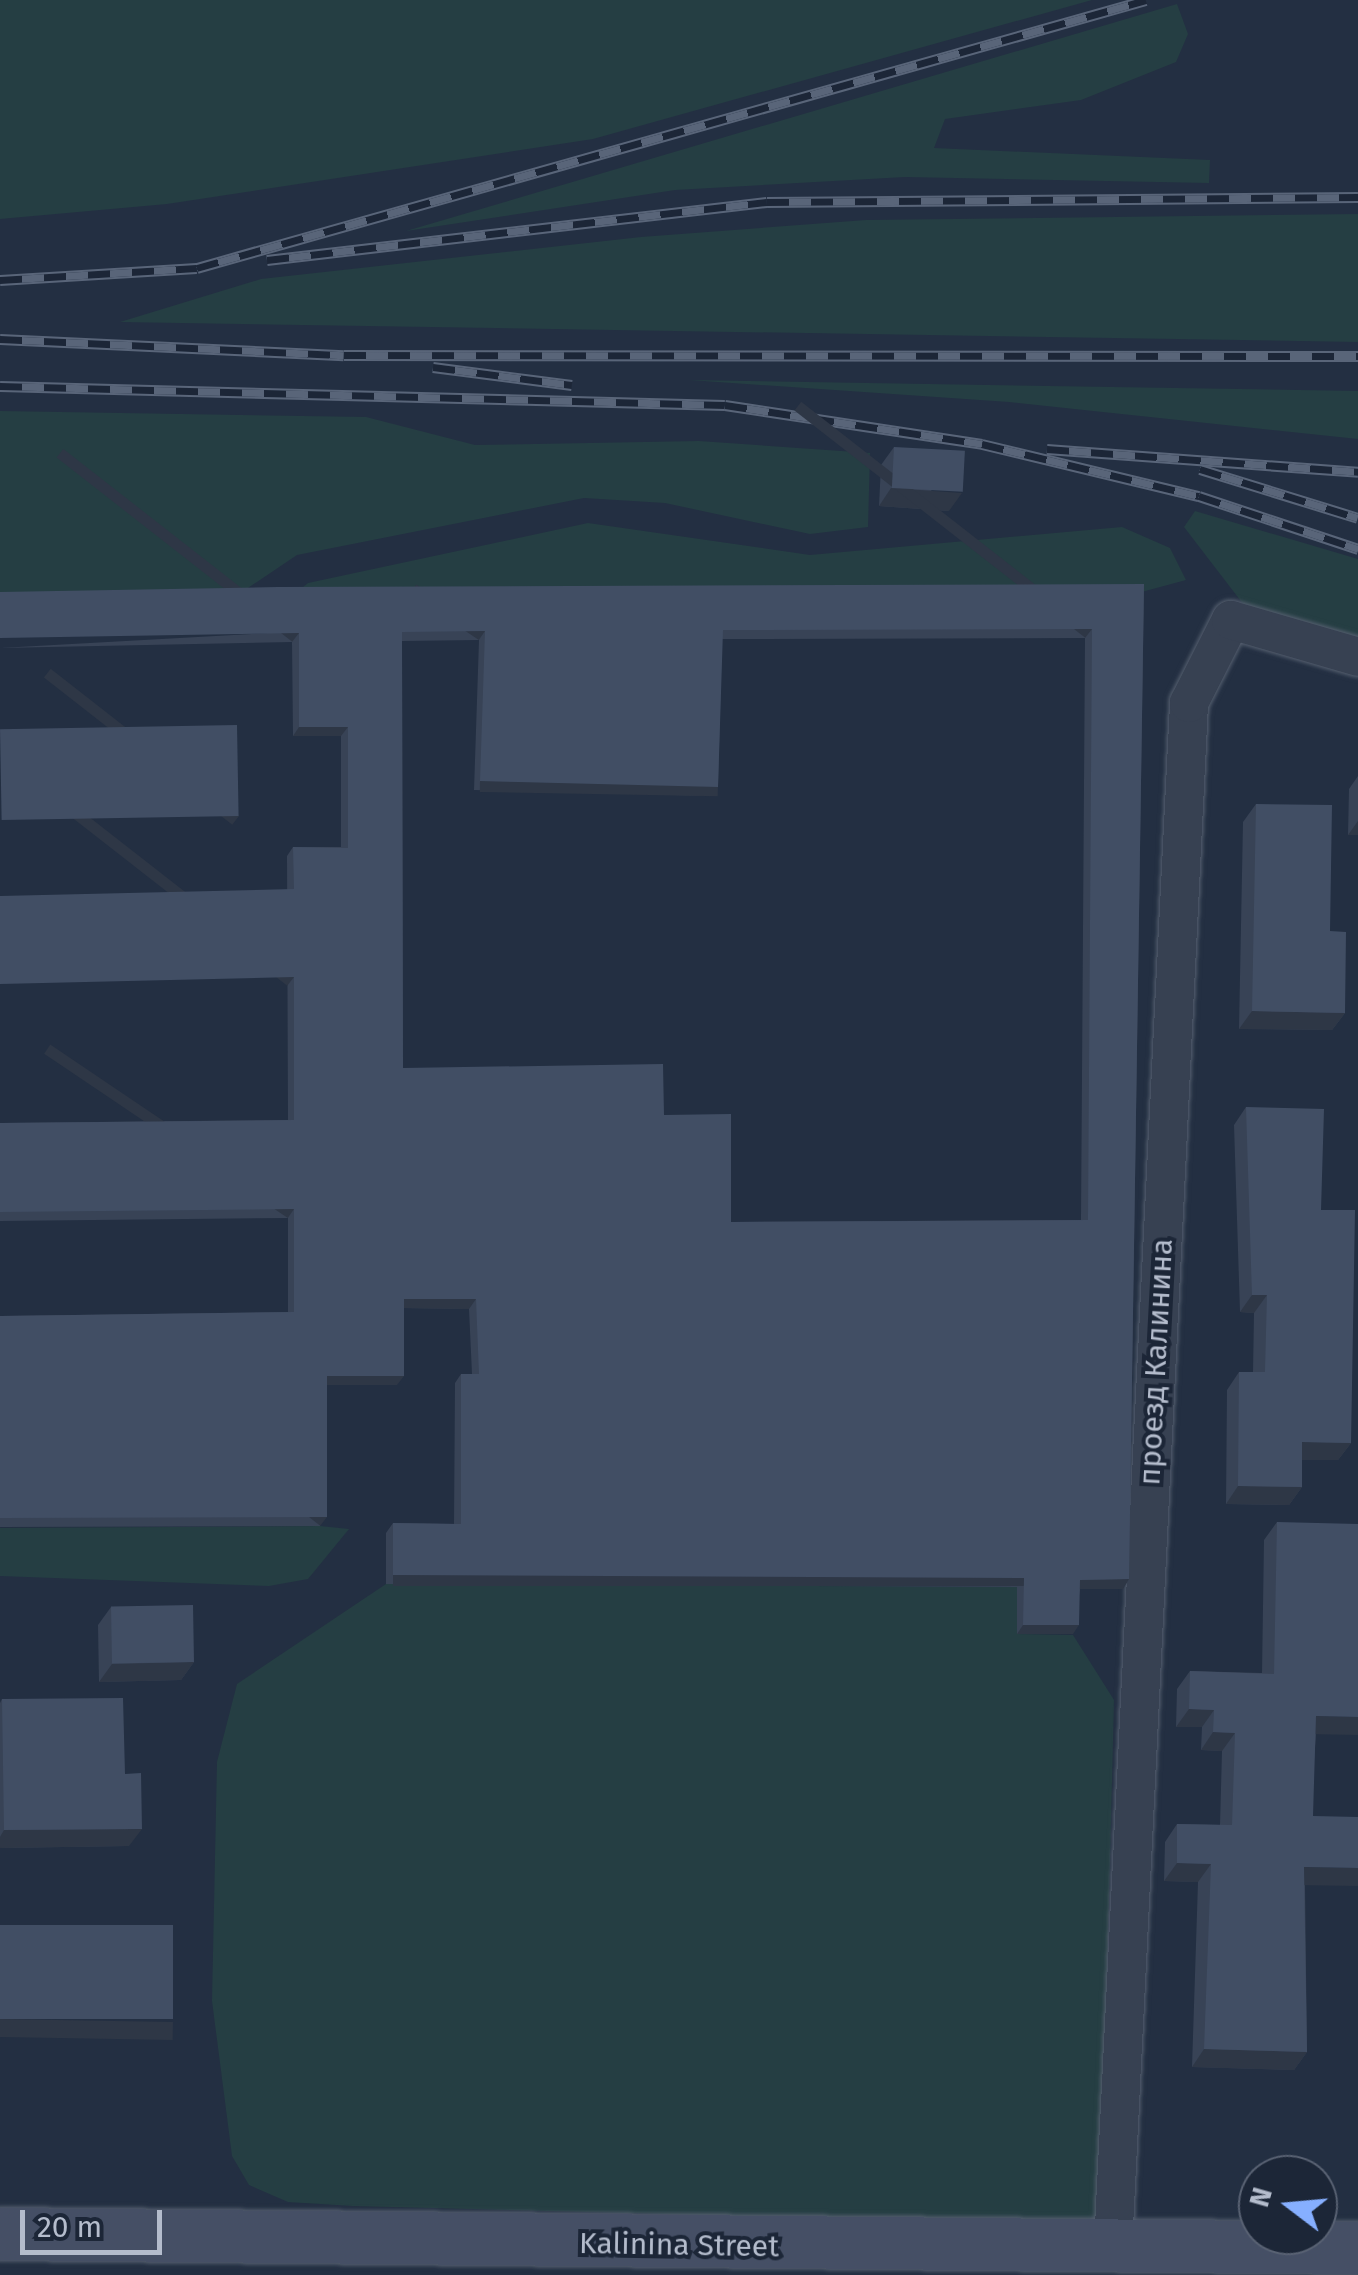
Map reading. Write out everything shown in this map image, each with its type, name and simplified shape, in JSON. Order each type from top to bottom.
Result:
[{"type":"street","name":"проезд Калинина","points":[[1113,2247],[1189,703],[1231,620],[1358,656]]},
{"type":"street","name":"Kalinina Street","points":[[0,2234],[757,2261],[1113,2247],[1358,2248]]},
{"type":"green space","points":[[0,0],[1092,0],[593,139],[167,204],[0,219]]},
{"type":"green space","points":[[1177,4],[1188,34],[1176,62],[1081,100],[945,119],[934,148],[1210,160],[1209,183],[905,177],[675,190],[406,231]]},
{"type":"green space","points":[[1358,214],[1358,342],[120,322],[261,279],[641,237],[866,220]]},
{"type":"green space","points":[[689,380],[1358,391],[1358,439],[1009,402]]},
{"type":"green space","points":[[0,411],[366,417],[475,445],[699,441],[870,453],[868,527],[810,534],[665,503],[584,498],[297,555],[236,596],[0,601]]},
{"type":"green space","points":[[1195,511],[1358,559],[1358,668],[1250,613],[1184,527]]},
{"type":"green space","points":[[588,523],[810,555],[1122,527],[1170,548],[1186,580],[1138,593],[292,596],[308,583]]},
{"type":"green space","points":[[0,1528],[349,1529],[308,1579],[269,1586],[0,1576]]},
{"type":"green space","points":[[386,1584],[1017,1587],[1017,1634],[1073,1635],[1114,1700],[1101,2225],[353,2206],[288,2202],[249,2185],[232,2156],[212,2001],[217,1762],[237,1684]]},
{"type":"building","points":[[894,447],[965,451],[963,492],[892,488]]},
{"type":"building","points":[[1144,584],[1129,1579],[1080,1580],[1079,1625],[1023,1625],[1024,1578],[393,1575],[393,1523],[461,1524],[461,1374],[479,1374],[476,1299],[404,1299],[404,1376],[327,1376],[327,1517],[0,1518],[0,1316],[294,1312],[294,1209],[0,1212],[0,1123],[294,1120],[294,977],[0,984],[0,896],[294,889],[293,847],[348,848],[348,727],[299,727],[299,633],[0,638],[0,592],[278,587]],"holes":[[[1092,629],[1088,1220],[731,1222],[731,1114],[664,1115],[663,1064],[403,1068],[402,632],[485,631],[480,781],[718,787],[723,630]]]},
{"type":"building","points":[[237,725],[239,816],[2,820],[0,729]]},
{"type":"building","points":[[1256,804],[1332,805],[1330,931],[1346,932],[1345,1013],[1252,1011]]},
{"type":"building","points":[[1246,1107],[1324,1109],[1321,1210],[1355,1210],[1351,1443],[1302,1442],[1302,1487],[1238,1486],[1239,1372],[1265,1372],[1267,1295],[1252,1295]]},
{"type":"building","points":[[1277,1522],[1358,1524],[1358,1717],[1316,1716],[1313,1816],[1358,1817],[1358,1868],[1304,1867],[1307,2052],[1204,2049],[1211,1864],[1177,1863],[1177,1824],[1232,1825],[1235,1733],[1213,1732],[1214,1710],[1189,1709],[1190,1671],[1274,1674]]},
{"type":"building","points":[[193,1605],[194,1662],[112,1663],[111,1606]]},
{"type":"building","points":[[123,1698],[125,1774],[141,1773],[142,1829],[4,1830],[2,1699]]},
{"type":"building","points":[[0,1925],[173,1925],[173,2019],[0,2019]]},
{"type":"railway","points":[[0,280],[197,268],[1146,0]]},
{"type":"railway","points":[[267,260],[767,202],[1358,197]]},
{"type":"railway","points":[[0,339],[344,355],[1358,356]]},
{"type":"railway","points":[[433,367],[572,385]]},
{"type":"railway","points":[[0,386],[725,405],[982,444],[1199,496],[1358,549]]},
{"type":"railway","points":[[1047,449],[1358,472]]},
{"type":"railway","points":[[1200,469],[1358,518]]}]
